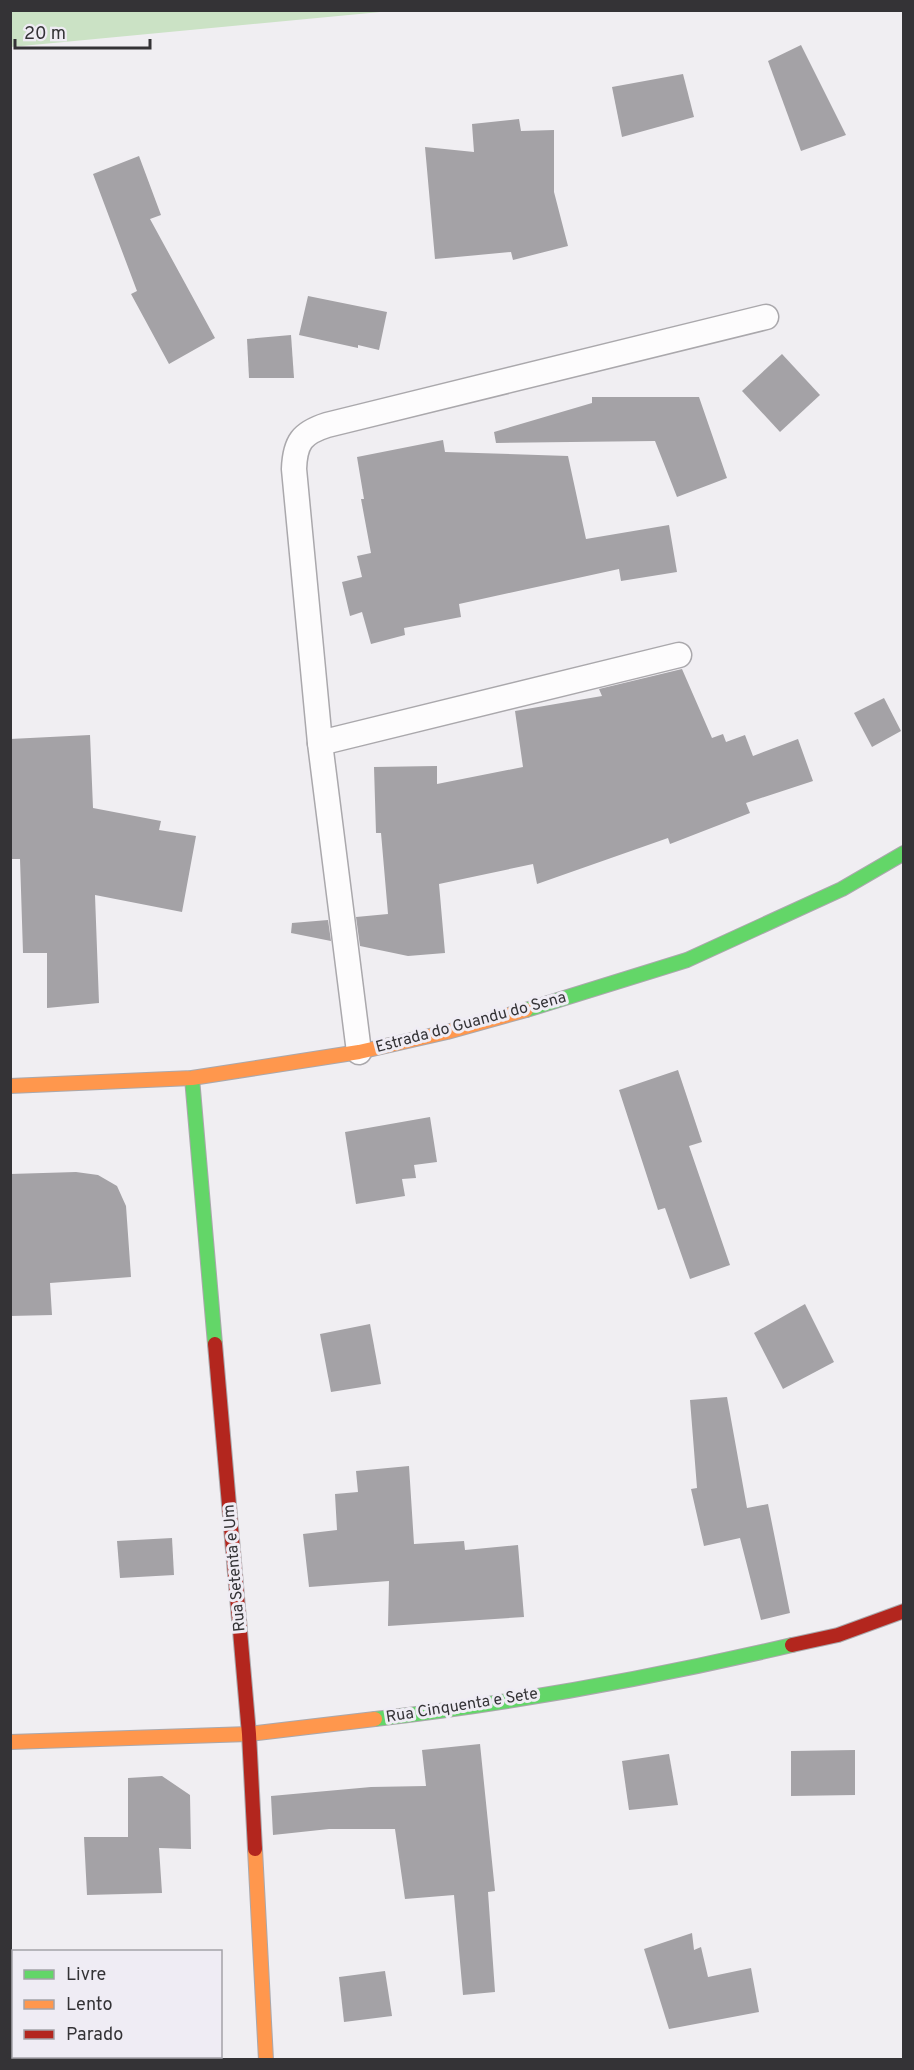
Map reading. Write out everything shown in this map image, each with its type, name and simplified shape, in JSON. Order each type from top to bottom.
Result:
[{"type":"street","name":"Estrada do Guandu do Sena","points":[[10,1086],[192,1078],[359,1052],[447,1032],[564,999],[687,960],[842,889],[903,854]]},
{"type":"street","name":"Rua Setenta e Um","points":[[192,1078],[249,1734],[266,2060]]},
{"type":"street","name":"Rua Cinquenta e Sete","points":[[10,1742],[249,1734],[455,1710],[715,1663],[838,1635],[903,1611]]},
{"type":"lane","points":[[359,1052],[320,743],[294,469],[297,447],[302,438],[312,430],[327,425],[766,317]]},
{"type":"lane","points":[[320,743],[679,655]]},
{"type":"green space","points":[[11,10],[391,10],[391,11],[11,47]]},
{"type":"building","points":[[801,45],[846,135],[801,151],[768,61]]},
{"type":"building","points":[[683,74],[694,117],[622,137],[612,87]]},
{"type":"building","points":[[519,119],[521,131],[554,130],[554,192],[568,246],[513,260],[511,252],[435,259],[425,147],[474,152],[472,124]]},
{"type":"building","points":[[139,156],[161,215],[150,219],[215,338],[169,364],[131,294],[137,291],[93,174]]},
{"type":"building","points":[[308,296],[387,312],[379,350],[358,345],[358,348],[299,335]]},
{"type":"building","points":[[291,335],[294,378],[249,378],[247,339]]},
{"type":"building","points":[[782,354],[820,395],[780,432],[742,391]]},
{"type":"building","points":[[592,397],[699,397],[727,478],[677,497],[655,441],[496,443],[494,432],[592,403]]},
{"type":"building","points":[[443,440],[445,452],[568,456],[586,539],[669,525],[677,572],[621,581],[619,569],[459,604],[461,617],[404,628],[405,635],[371,644],[362,612],[350,616],[342,582],[362,577],[357,556],[371,553],[361,499],[364,499],[357,457]]},
{"type":"building","points":[[682,669],[712,738],[723,734],[726,742],[745,735],[753,756],[798,739],[813,781],[746,803],[750,813],[670,844],[668,838],[537,884],[533,864],[439,884],[445,953],[408,956],[360,946],[356,917],[388,914],[381,833],[376,833],[374,767],[437,766],[437,784],[523,767],[515,711],[602,696],[599,689]]},
{"type":"building","points":[[884,698],[901,731],[872,747],[854,713]]},
{"type":"building","points":[[90,735],[93,808],[161,821],[159,830],[196,836],[182,912],[95,895],[99,1003],[47,1008],[47,953],[23,953],[20,859],[10,859],[10,739]]},
{"type":"building","points":[[328,920],[331,941],[291,933],[292,923]]},
{"type":"building","points":[[678,1070],[702,1142],[689,1146],[730,1265],[690,1279],[665,1208],[658,1210],[619,1090]]},
{"type":"building","points":[[430,1117],[437,1162],[414,1165],[416,1178],[402,1179],[405,1196],[356,1204],[345,1132]]},
{"type":"building","points":[[76,1172],[98,1175],[117,1186],[126,1206],[131,1277],[50,1283],[52,1315],[10,1316],[10,1174]]},
{"type":"building","points":[[805,1304],[834,1362],[783,1389],[754,1333]]},
{"type":"building","points":[[370,1324],[381,1384],[331,1392],[320,1334]]},
{"type":"building","points":[[727,1397],[747,1508],[768,1504],[790,1613],[761,1620],[740,1538],[704,1546],[691,1489],[697,1488],[690,1400]]},
{"type":"building","points":[[409,1466],[414,1544],[464,1541],[465,1550],[518,1545],[524,1617],[388,1626],[389,1581],[309,1587],[303,1534],[337,1530],[335,1494],[358,1492],[356,1471]]},
{"type":"building","points":[[172,1538],[174,1575],[120,1578],[117,1541]]},
{"type":"building","points":[[480,1744],[495,1891],[488,1892],[495,1992],[463,1995],[454,1895],[405,1899],[395,1829],[329,1829],[273,1835],[271,1796],[371,1787],[426,1786],[422,1750]]},
{"type":"building","points":[[855,1750],[855,1795],[791,1796],[791,1751]]},
{"type":"building","points":[[669,1754],[678,1805],[629,1810],[622,1761]]},
{"type":"building","points":[[162,1776],[190,1795],[191,1849],[159,1848],[162,1893],[87,1895],[84,1837],[128,1837],[128,1778]]},
{"type":"building","points":[[692,1933],[694,1950],[701,1947],[708,1977],[751,1968],[759,2012],[669,2029],[644,1949]]},
{"type":"building","points":[[385,1971],[392,2016],[344,2022],[339,1977]]},
{"type":"traffic: fast","points":[[526,1010],[687,960],[842,889],[904,853]]},
{"type":"traffic: fast","points":[[192,1078],[215,1344]]},
{"type":"traffic: fast","points":[[375,1719],[585,1688],[792,1645]]},
{"type":"traffic: slow","points":[[10,1086],[192,1078],[359,1052],[447,1032],[526,1010]]},
{"type":"traffic: slow","points":[[10,1742],[249,1734],[375,1719]]},
{"type":"traffic: slow","points":[[255,1849],[266,2060]]},
{"type":"traffic: jam","points":[[215,1344],[249,1734],[255,1849]]},
{"type":"traffic: jam","points":[[792,1645],[838,1635],[904,1611]]}]
